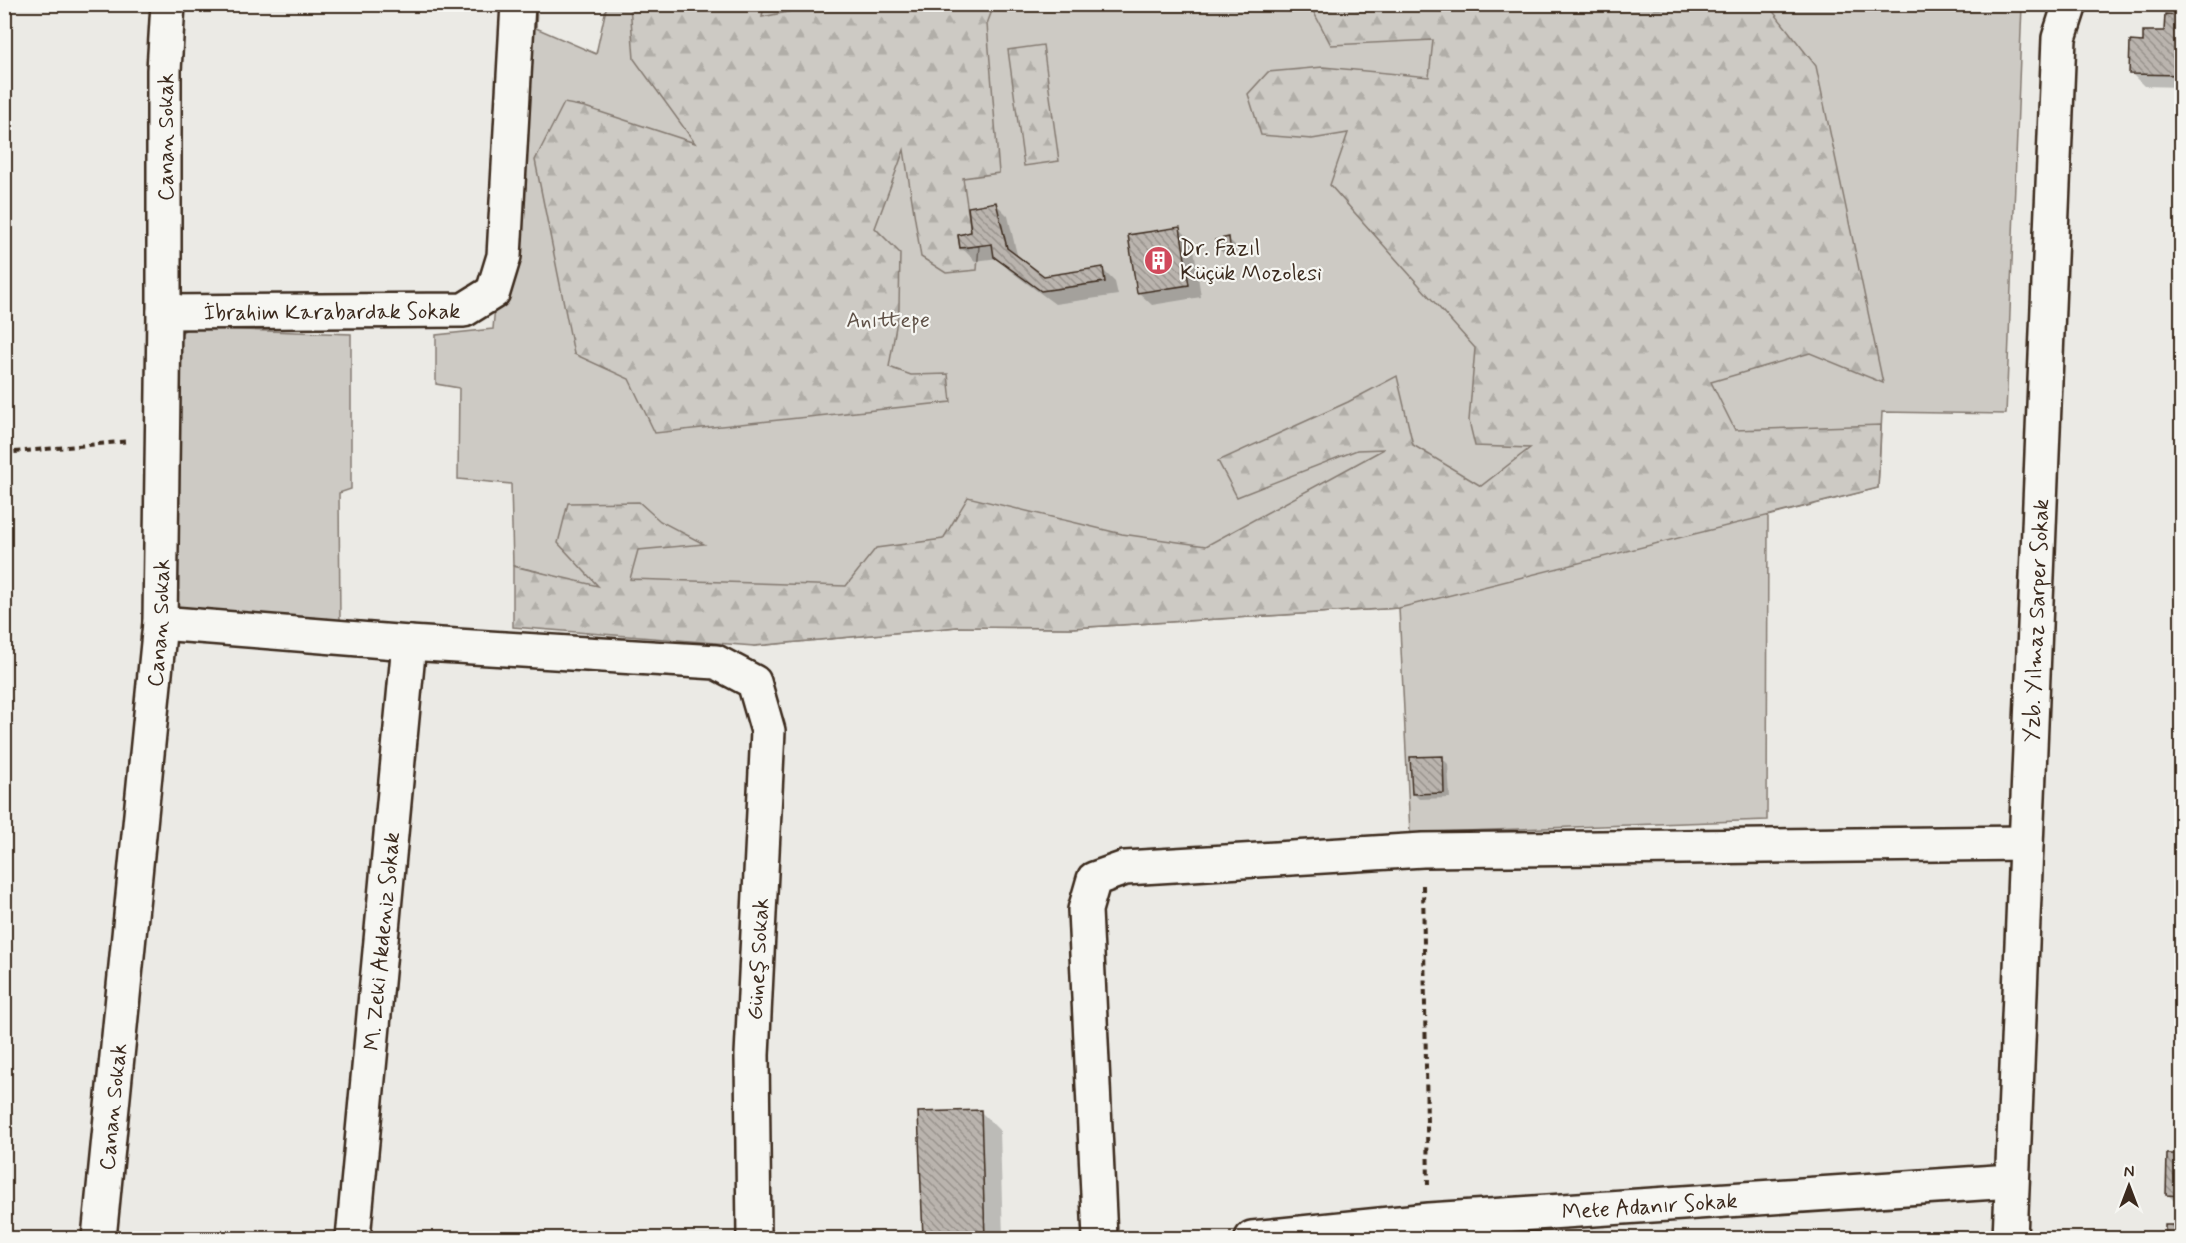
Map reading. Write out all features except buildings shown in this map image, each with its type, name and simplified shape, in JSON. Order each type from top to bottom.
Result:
[{"type":"street","name":"Canan Sokak","points":[[99,1239],[160,623],[164,70],[168,4]]},
{"type":"street","name":"İbrahim Karabardak Sokak","points":[[164,312],[464,310],[493,292],[504,256],[518,4]]},
{"type":"street","name":"Yzb. Yılmaz Sarper Sokak","points":[[2010,1239],[2059,38],[2070,4]]},
{"type":"street","points":[[160,623],[409,643]]},
{"type":"street","name":"Güneş Sokak","points":[[409,643],[716,662],[754,682],[768,731],[752,1055],[754,1239]]},
{"type":"street","name":"M. Zeki Akdeniz Sokak","points":[[353,1239],[409,643]]},
{"type":"street","points":[[1100,1239],[1085,910],[1094,879],[1125,868],[1423,850],[2026,843]]},
{"type":"street","name":"Mete Adanır Sokak","points":[[1252,1239],[1429,1229],[2011,1181]]},
{"type":"path","points":[[4,453],[163,437]]},
{"type":"path","points":[[1423,850],[1429,1229]]},
{"type":"green space","name":"Anıttepe","points":[[607,4],[2022,5],[2006,414],[1882,412],[1878,488],[1768,516],[1767,820],[1410,833],[1399,608],[1071,628],[957,627],[754,646],[536,571],[513,566],[511,484],[458,479],[459,388],[436,384],[436,335],[493,329],[521,5],[537,5],[536,28],[596,54]]},
{"type":"green space","points":[[630,5],[764,5],[762,17],[818,5],[994,5],[987,24],[999,173],[963,178],[971,232],[958,235],[960,248],[979,246],[977,270],[946,273],[921,257],[904,150],[875,228],[900,253],[899,309],[889,367],[911,375],[948,374],[951,402],[655,433],[629,379],[574,354],[535,160],[564,103],[585,107],[695,143],[634,59]]},
{"type":"green space","points":[[1310,5],[1768,5],[1816,66],[1883,383],[1810,353],[1711,382],[1735,430],[1881,425],[1878,488],[1399,608],[1071,628],[957,627],[754,646],[513,627],[513,566],[598,586],[558,543],[568,503],[639,502],[660,521],[704,544],[638,550],[630,579],[846,586],[876,548],[943,539],[968,497],[1122,534],[1206,546],[1384,449],[1357,450],[1237,497],[1218,461],[1348,402],[1397,376],[1413,445],[1481,486],[1530,448],[1475,446],[1469,421],[1475,348],[1330,185],[1348,133],[1312,139],[1261,135],[1248,94],[1268,72],[1323,67],[1429,77],[1433,40],[1331,45]]},
{"type":"green space","points":[[1043,45],[1059,161],[1024,166],[1008,50]]},
{"type":"green space","points":[[188,328],[351,334],[351,489],[339,493],[340,623],[179,613],[166,602],[170,341]]},
{"type":"place","name":"Dr. Fazıl Küçük Mozolesi","points":[[1159,260]]}]
